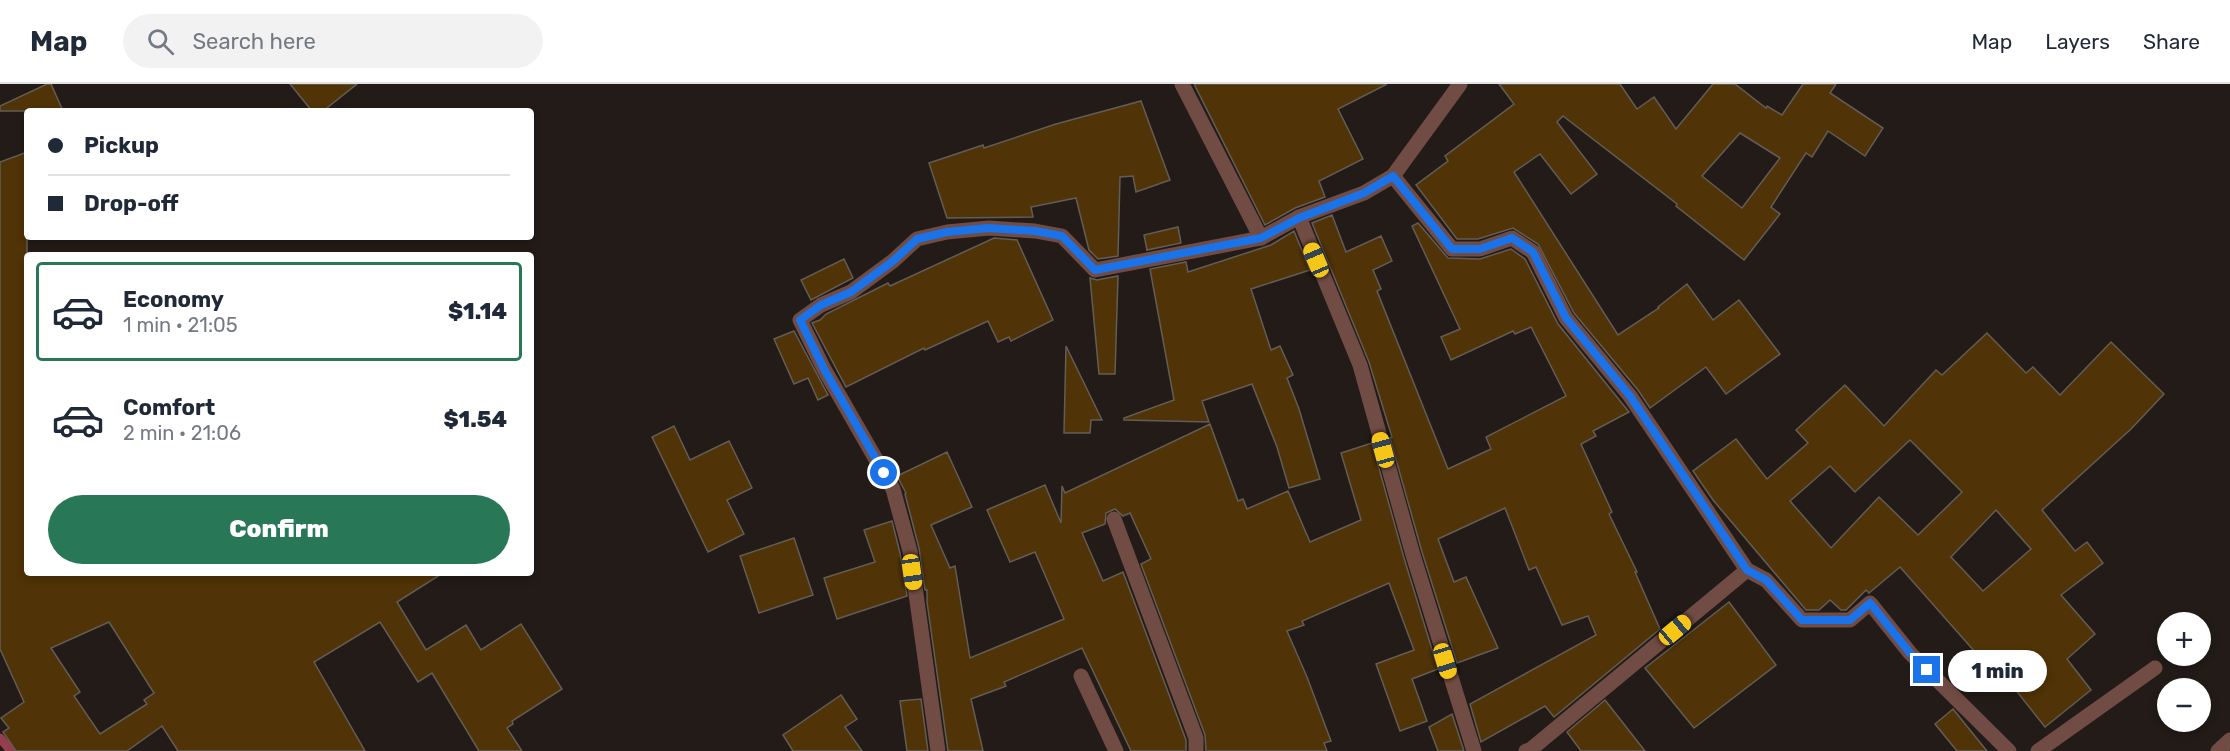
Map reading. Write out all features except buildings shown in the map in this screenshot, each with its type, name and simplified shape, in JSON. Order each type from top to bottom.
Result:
[{"type":"street","points":[[1182,84],[1261,238]]},
{"type":"street","points":[[938,751],[910,551],[893,489],[824,369],[800,320],[821,305],[851,292],[893,261],[917,239],[947,232],[988,228],[1035,231],[1062,236],[1095,270],[1261,238],[1299,218],[1364,193],[1393,176],[1460,84]]},
{"type":"street","points":[[1393,176],[1452,249],[1480,249],[1512,238],[1533,252],[1566,318],[1630,396],[1747,570],[1766,580],[1802,620],[1850,620],[1870,603],[1910,653],[2009,751]]},
{"type":"street","points":[[1299,218],[1360,365],[1413,555],[1474,751]]},
{"type":"street","points":[[1114,519],[1196,738],[1196,751]]},
{"type":"street","points":[[1526,751],[1747,570]]},
{"type":"street","points":[[2038,751],[2155,668]]},
{"type":"street","points":[[1081,676],[1116,751]]},
{"type":"street","points":[[2218,751],[2230,740]]},
{"type":"waterway","points":[[0,738],[11,751]]},
{"type":"route","points":[[884,473],[824,369],[800,320],[821,305],[851,292],[893,261],[917,239],[947,232],[988,228],[1035,231],[1062,236],[1095,270],[1261,238],[1299,218],[1364,193],[1393,176],[1452,249],[1480,249],[1512,238],[1533,252],[1566,318],[1630,396],[1747,570],[1766,580],[1802,620],[1850,620],[1870,603],[1910,653],[1927,670]]}]
